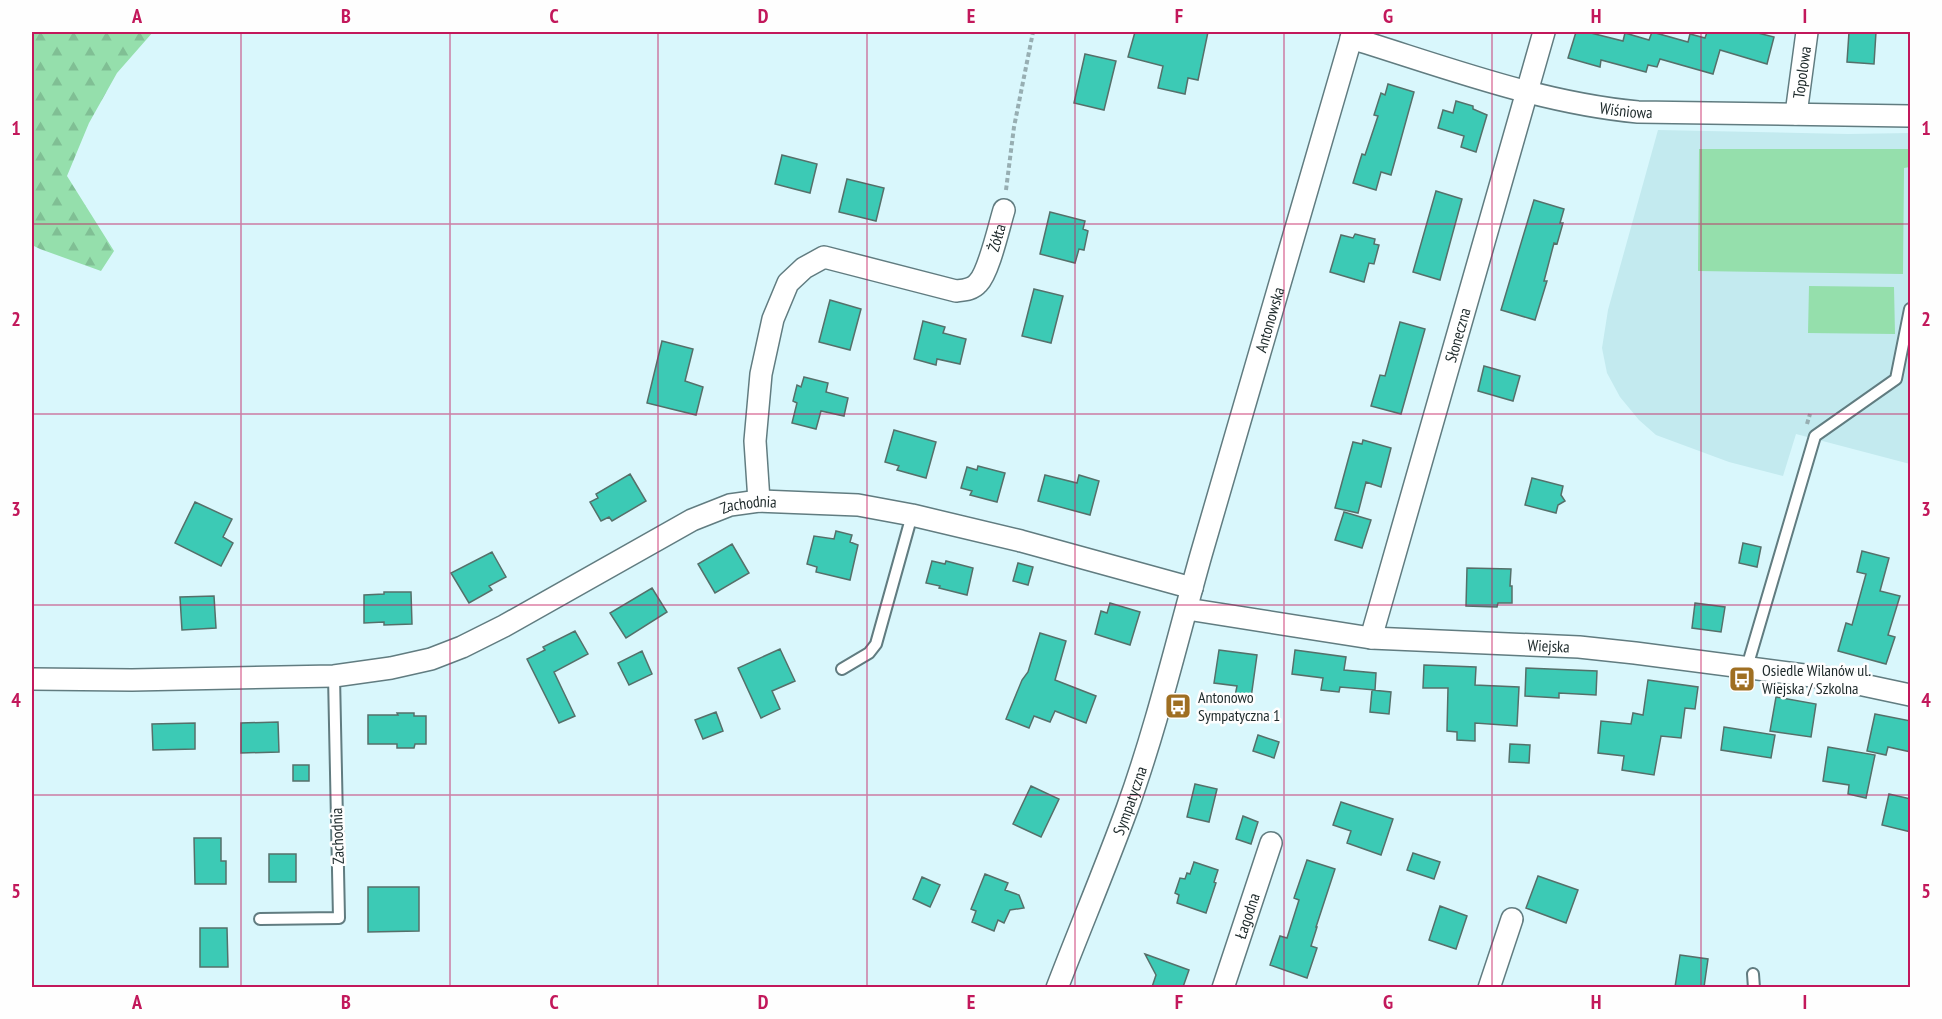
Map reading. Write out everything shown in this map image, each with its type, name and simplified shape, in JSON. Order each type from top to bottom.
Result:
[{"type":"street","name":"Słoneczna","points":[[1371,638],[1545,32]]},
{"type":"street","name":"Topolowa","points":[[1796,114],[1808,32]]},
{"type":"street","name":"Wiśniowa","points":[[1352,35],[1527,92],[1604,109],[1638,112],[1911,116]]},
{"type":"street","name":"Antonowska","points":[[1187,609],[1352,35]]},
{"type":"street","name":"Żółta","points":[[759,501],[755,441],[761,374],[773,319],[788,283],[804,268],[824,257],[956,291],[970,289],[980,282],[991,255],[1004,210]]},
{"type":"street","name":"Zachodnia","points":[[32,679],[132,680],[334,676],[391,668],[431,659],[462,647],[581,584],[692,520],[730,505],[759,501],[858,505],[1021,542],[1192,588]]},
{"type":"street","name":"Wiejska","points":[[1187,609],[1371,638],[1579,647],[1747,667],[1857,683],[1911,695]]},
{"type":"street","name":"Sympatyczna","points":[[1057,987],[1128,808],[1187,609]]},
{"type":"street","name":"Łagodna","points":[[1223,987],[1271,843]]},
{"type":"street","points":[[1489,987],[1512,919]]},
{"type":"lane","points":[[1747,667],[1815,435],[1896,379],[1911,309]]},
{"type":"lane","points":[[842,669],[869,653],[876,644],[912,516]]},
{"type":"lane","name":"Zachodnia","points":[[260,919],[339,918],[334,676]]},
{"type":"lane","points":[[1753,974],[1754,987]]},
{"type":"path","name":"Żółta","points":[[1004,210],[1014,127],[1033,32]]},
{"type":"shaded area","points":[[1658,130],[1910,133],[1910,464],[1796,434],[1783,476],[1729,462],[1656,435],[1639,420],[1620,397],[1607,373],[1602,348],[1608,310]]},
{"type":"green space","points":[[32,32],[153,32],[117,73],[89,123],[67,176],[114,251],[101,271],[32,245]]},
{"type":"green space","points":[[1699,149],[1910,149],[1910,167],[1904,168],[1903,274],[1698,271]]},
{"type":"green space","points":[[1809,286],[1894,287],[1895,334],[1808,333]]},
{"type":"building","points":[[1135,32],[1208,32],[1198,80],[1188,78],[1185,94],[1158,88],[1163,66],[1128,57]]},
{"type":"building","points":[[1576,32],[1587,32],[1623,41],[1625,33],[1649,40],[1652,32],[1688,42],[1690,34],[1705,38],[1707,32],[1754,32],[1774,37],[1767,64],[1720,50],[1713,74],[1660,59],[1657,67],[1648,65],[1646,72],[1601,60],[1600,67],[1568,58]]},
{"type":"building","points":[[1849,32],[1876,32],[1874,64],[1847,62]]},
{"type":"building","points":[[1085,54],[1116,61],[1104,110],[1074,103]]},
{"type":"building","points":[[1388,84],[1414,92],[1391,175],[1381,172],[1376,190],[1353,183],[1378,116],[1374,115],[1381,93],[1385,95]]},
{"type":"building","points":[[1456,101],[1473,106],[1473,109],[1487,115],[1476,152],[1461,147],[1464,136],[1438,128],[1443,110],[1453,113]]},
{"type":"building","points":[[782,155],[817,164],[810,193],[775,184]]},
{"type":"building","points":[[847,179],[884,188],[876,221],[839,212]]},
{"type":"building","points":[[1436,191],[1462,199],[1440,280],[1413,272]]},
{"type":"building","points":[[1534,200],[1564,209],[1560,223],[1563,223],[1557,244],[1554,243],[1544,281],[1547,281],[1535,320],[1501,310]]},
{"type":"building","points":[[1050,212],[1085,221],[1083,229],[1088,231],[1084,250],[1079,249],[1075,263],[1040,254]]},
{"type":"building","points":[[1355,234],[1375,239],[1374,244],[1379,245],[1374,264],[1369,263],[1364,282],[1330,272],[1341,235],[1353,238]]},
{"type":"building","points":[[1034,289],[1063,296],[1051,343],[1022,336]]},
{"type":"building","points":[[830,300],[861,309],[850,350],[819,342]]},
{"type":"building","points":[[923,321],[945,327],[943,333],[966,339],[960,364],[937,359],[936,365],[914,359]]},
{"type":"building","points":[[1400,322],[1425,329],[1401,414],[1371,406],[1380,375],[1385,376]]},
{"type":"building","points":[[662,341],[693,349],[685,381],[703,387],[696,415],[647,403]]},
{"type":"building","points":[[1484,366],[1520,376],[1513,401],[1478,391]]},
{"type":"building","points":[[804,377],[828,383],[826,392],[848,398],[844,416],[821,411],[816,429],[792,423],[797,403],[793,401],[797,385],[801,387]]},
{"type":"building","points":[[894,430],[936,442],[926,478],[897,470],[899,466],[885,462]]},
{"type":"building","points":[[1363,440],[1391,448],[1381,487],[1366,482],[1358,513],[1335,508],[1353,442],[1362,444]]},
{"type":"building","points":[[978,466],[1005,473],[997,502],[970,495],[972,491],[961,488],[967,467],[977,470]]},
{"type":"building","points":[[630,474],[646,501],[612,521],[609,517],[601,521],[590,502],[598,498],[596,494]]},
{"type":"building","points":[[1045,475],[1077,483],[1079,475],[1099,481],[1090,515],[1038,501]]},
{"type":"building","points":[[1532,478],[1563,486],[1561,495],[1565,501],[1558,505],[1556,513],[1525,505]]},
{"type":"building","points":[[195,502],[232,519],[223,537],[233,543],[221,566],[175,543]]},
{"type":"building","points":[[1344,512],[1371,520],[1362,548],[1335,540]]},
{"type":"building","points":[[836,531],[852,535],[850,542],[858,545],[850,580],[816,572],[817,567],[807,564],[814,536],[834,539]]},
{"type":"building","points":[[1743,543],[1761,547],[1757,567],[1739,563]]},
{"type":"building","points":[[732,544],[749,573],[715,593],[698,564]]},
{"type":"building","points":[[1862,551],[1889,558],[1880,591],[1900,596],[1888,635],[1895,637],[1886,664],[1838,651],[1846,623],[1852,625],[1866,574],[1857,572]]},
{"type":"building","points":[[492,552],[506,577],[489,586],[492,590],[469,603],[451,573]]},
{"type":"building","points":[[932,561],[945,564],[946,561],[973,568],[967,595],[926,583]]},
{"type":"building","points":[[1018,563],[1033,567],[1028,585],[1013,581]]},
{"type":"building","points":[[1467,568],[1511,569],[1512,603],[1498,603],[1497,607],[1466,606]]},
{"type":"building","points":[[652,588],[667,612],[626,638],[610,613]]},
{"type":"building","points":[[384,592],[411,592],[412,624],[364,623],[364,595],[384,594]]},
{"type":"building","points":[[214,596],[216,628],[182,630],[180,597]]},
{"type":"building","points":[[1110,603],[1140,612],[1130,645],[1095,634],[1101,611],[1107,613]]},
{"type":"building","points":[[1695,603],[1725,607],[1721,632],[1692,628]]},
{"type":"building","points":[[575,631],[588,654],[554,672],[575,716],[559,723],[527,659],[545,650],[543,647]]},
{"type":"building","points":[[1040,633],[1066,641],[1055,680],[1096,696],[1086,723],[1055,711],[1050,722],[1034,716],[1029,728],[1006,719],[1022,680],[1028,672]]},
{"type":"building","points":[[780,649],[795,681],[772,691],[780,709],[761,718],[738,668]]},
{"type":"building","points":[[1219,650],[1257,655],[1251,698],[1235,696],[1237,686],[1214,683]]},
{"type":"building","points":[[1295,650],[1346,657],[1344,670],[1376,673],[1375,690],[1340,687],[1339,692],[1321,690],[1323,678],[1292,674]]},
{"type":"building","points":[[642,651],[652,674],[629,685],[618,663]]},
{"type":"building","points":[[1424,665],[1476,667],[1475,685],[1519,687],[1517,726],[1475,723],[1475,741],[1457,740],[1457,732],[1447,731],[1448,688],[1423,688]]},
{"type":"building","points":[[1526,668],[1597,671],[1596,695],[1559,693],[1559,698],[1525,696]]},
{"type":"building","points":[[1648,680],[1698,687],[1695,709],[1685,708],[1681,738],[1661,736],[1654,775],[1622,770],[1624,756],[1598,753],[1601,721],[1631,724],[1633,713],[1643,715]]},
{"type":"building","points":[[1372,690],[1391,692],[1389,714],[1370,712]]},
{"type":"building","points":[[1776,697],[1816,704],[1811,737],[1770,731]]},
{"type":"building","points":[[716,712],[723,731],[703,739],[695,720]]},
{"type":"building","points":[[397,713],[426,716],[426,744],[415,744],[414,748],[397,748],[397,744],[368,744],[368,715],[398,715]]},
{"type":"building","points":[[1875,714],[1911,721],[1911,752],[1888,747],[1886,755],[1867,751]]},
{"type":"building","points":[[278,722],[279,752],[241,753],[241,723]]},
{"type":"building","points":[[195,723],[195,749],[153,750],[152,724]]},
{"type":"building","points":[[1724,727],[1775,735],[1771,758],[1721,750]]},
{"type":"building","points":[[1258,735],[1279,742],[1274,758],[1253,751]]},
{"type":"building","points":[[1510,744],[1530,745],[1529,763],[1509,762]]},
{"type":"building","points":[[1828,747],[1875,755],[1866,798],[1848,794],[1849,785],[1823,781]]},
{"type":"building","points":[[293,765],[309,765],[309,781],[293,781]]},
{"type":"building","points":[[1195,784],[1217,789],[1209,822],[1187,817]]},
{"type":"building","points":[[1031,786],[1059,799],[1041,837],[1013,824]]},
{"type":"building","points":[[1889,794],[1911,799],[1911,832],[1882,825]]},
{"type":"building","points":[[1341,802],[1393,819],[1381,855],[1347,843],[1351,831],[1333,825]]},
{"type":"building","points":[[1243,816],[1258,822],[1251,844],[1236,839]]},
{"type":"building","points":[[194,838],[221,838],[221,861],[226,861],[226,884],[195,884]]},
{"type":"building","points":[[1413,853],[1440,862],[1434,879],[1407,870]]},
{"type":"building","points":[[269,854],[296,854],[296,882],[269,882]]},
{"type":"building","points":[[1307,860],[1335,869],[1311,946],[1317,948],[1307,978],[1270,965],[1280,936],[1287,938],[1299,900],[1294,898]]},
{"type":"building","points":[[1194,862],[1218,870],[1206,913],[1177,903],[1179,895],[1175,893],[1180,878],[1185,879],[1187,873],[1190,874]]},
{"type":"building","points":[[985,874],[1008,883],[1005,890],[1019,895],[1024,908],[1010,910],[1004,923],[998,920],[994,931],[972,922],[976,911],[971,909]]},
{"type":"building","points":[[1538,876],[1578,890],[1566,923],[1526,908]]},
{"type":"building","points":[[922,877],[940,885],[930,907],[913,899]]},
{"type":"building","points":[[368,887],[419,887],[419,931],[368,932]]},
{"type":"building","points":[[1440,906],[1467,916],[1456,949],[1429,940]]},
{"type":"building","points":[[200,928],[227,928],[228,967],[200,967]]},
{"type":"building","points":[[1145,954],[1189,970],[1183,987],[1152,987],[1156,975]]},
{"type":"building","points":[[1680,955],[1708,959],[1704,987],[1675,987]]},
{"type":"place","name":"Osiedle Wilanów ul. Wiejska / Szkolna","points":[[1742,679]]},
{"type":"place","name":"Antonowo Sympatyczna 1","points":[[1178,706]]}]
